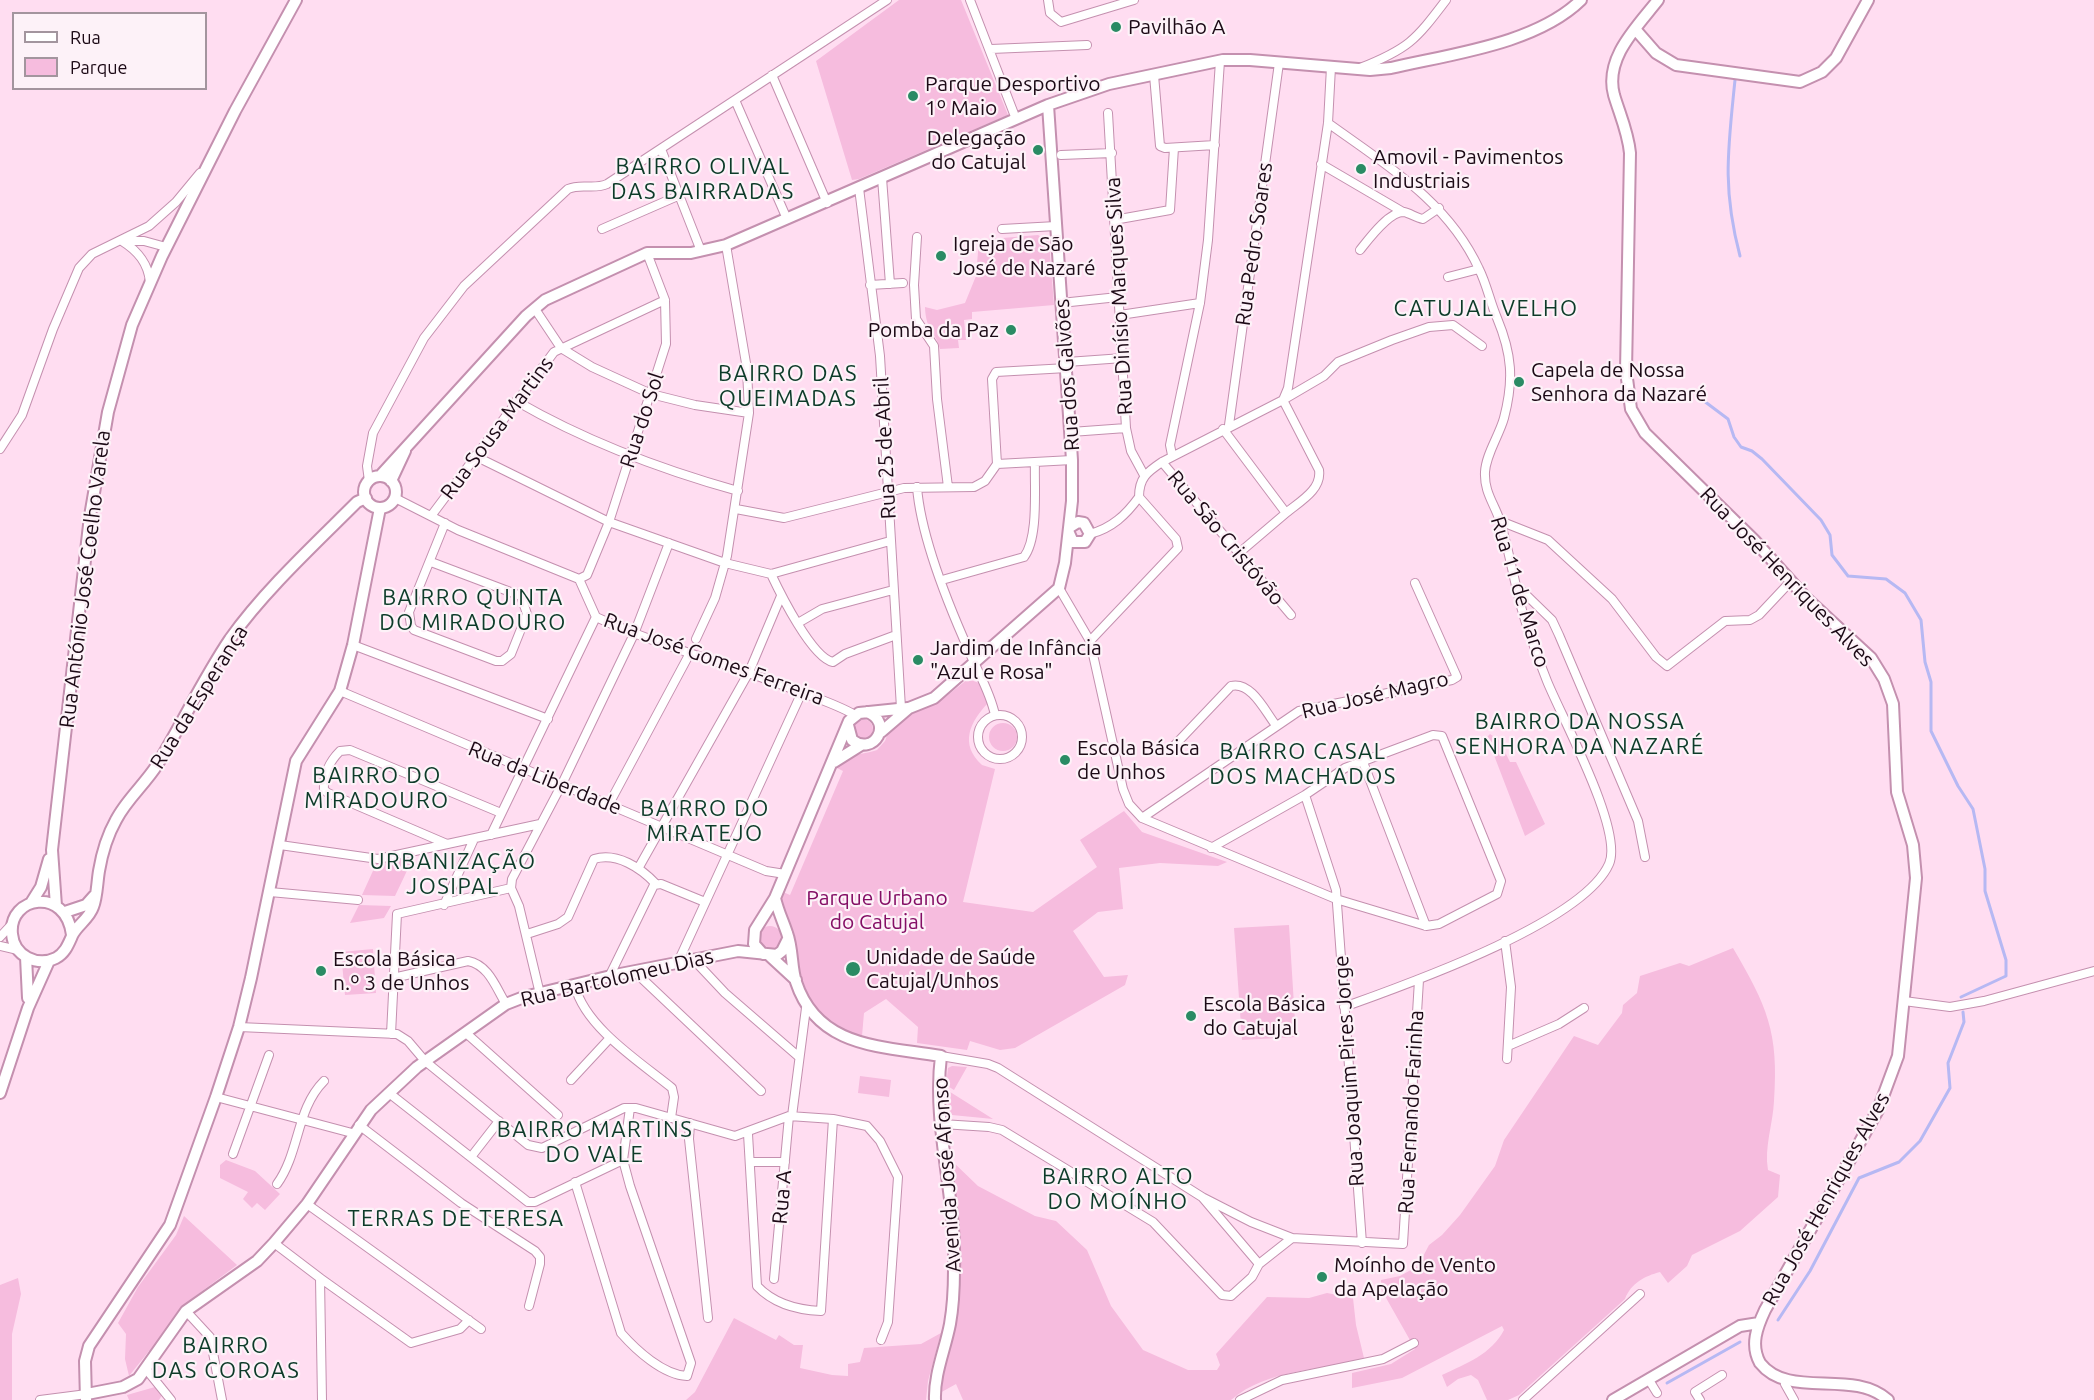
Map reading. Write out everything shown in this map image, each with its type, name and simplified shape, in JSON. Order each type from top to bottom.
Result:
[{"type":"street","name":"Rua António José Coelho Varela","points":[[31,903],[41,887],[52,850],[90,516],[108,412],[132,326],[166,247],[296,0]]},
{"type":"street","points":[[380,476],[392,481],[396,489],[395,498],[389,505],[380,508],[372,505],[366,498],[365,489],[369,480],[367,466],[373,433],[424,338],[464,286],[568,189],[575,186],[598,188],[886,0]]},
{"type":"street","points":[[970,0],[991,49],[1016,119]]},
{"type":"street","points":[[1048,0],[1050,13],[1061,22],[1134,0]]},
{"type":"street","points":[[1357,69],[1393,55],[1421,34],[1446,0]]},
{"type":"street","points":[[369,480],[380,476],[545,300],[647,253],[700,251],[726,245],[1048,105],[1109,84],[1220,61],[1250,60],[1357,69],[1391,68],[1516,38],[1573,8],[1581,0]]},
{"type":"street","name":"Rua José Henriques Alves","points":[[1658,0],[1620,52],[1612,79],[1614,96],[1629,141],[1626,371],[1629,402],[1645,433],[1791,581],[1871,658],[1884,679],[1893,704],[1897,792],[1913,845],[1916,870],[1898,1056],[1885,1094],[1757,1328]]},
{"type":"street","points":[[1635,29],[1656,53],[1676,65],[1800,82],[1822,72],[1836,58],[1868,0]]},
{"type":"street","points":[[991,49],[1087,45]]},
{"type":"street","points":[[1172,455],[1171,439],[1200,303],[1215,145],[1220,61]]},
{"type":"street","name":"Rua Pedro Soares","points":[[1226,427],[1279,63]]},
{"type":"street","points":[[1239,553],[1315,488],[1321,479],[1319,470],[1284,400],[1288,388],[1328,123],[1331,67]]},
{"type":"street","points":[[772,75],[826,203]]},
{"type":"street","points":[[1154,75],[1160,146],[1174,148],[1215,145]]},
{"type":"street","points":[[735,100],[787,219]]},
{"type":"street","name":"Rua dos Galvões","points":[[1048,105],[1071,432],[1072,501],[1069,530]]},
{"type":"street","name":"Rua Dinísio Marques Silva","points":[[1108,113],[1126,428],[1131,451],[1144,475]]},
{"type":"street","points":[[1328,123],[1417,187],[1439,208],[1479,269],[1448,277]]},
{"type":"street","points":[[1114,220],[1170,210],[1174,148]]},
{"type":"street","points":[[660,149],[681,195],[700,251]]},
{"type":"street","points":[[1060,155],[1112,153]]},
{"type":"street","points":[[0,449],[22,415],[79,268],[92,254],[149,226],[176,202],[210,160]]},
{"type":"street","points":[[1321,164],[1403,212],[1423,219],[1439,208]]},
{"type":"street","points":[[882,178],[890,284]]},
{"type":"street","name":"Rua 25 de Abril","points":[[859,188],[880,356],[896,635],[905,708]]},
{"type":"street","points":[[602,229],[681,195]]},
{"type":"street","points":[[1360,250],[1383,224],[1394,215],[1403,212]]},
{"type":"street","points":[[1002,229],[1056,226]]},
{"type":"street","points":[[917,237],[915,297],[919,327],[934,346],[937,399],[948,487]]},
{"type":"street","points":[[122,241],[144,241],[166,247]]},
{"type":"street","points":[[122,241],[135,249],[146,263],[150,283]]},
{"type":"street","points":[[696,639],[715,598],[725,563],[736,508],[749,413],[746,358],[726,245]]},
{"type":"street","name":"Rua do Sol","points":[[579,579],[586,575],[609,522],[666,344],[665,300],[647,253]]},
{"type":"street","name":"Rua 11 de Marco","points":[[1479,269],[1504,330],[1510,361],[1503,419],[1485,469],[1485,489],[1500,521],[1522,610],[1547,681],[1584,759],[1608,828],[1612,852],[1610,863],[1600,877],[1576,899],[1548,918],[1505,941]]},
{"type":"street","points":[[870,285],[903,283]]},
{"type":"street","points":[[1062,303],[1118,297]]},
{"type":"street","name":"Rua Sousa Martins","points":[[431,516],[548,357],[561,348],[665,300]]},
{"type":"street","points":[[1120,315],[1200,303]]},
{"type":"street","points":[[535,309],[561,348],[592,367],[651,393],[694,405],[749,413]]},
{"type":"street","points":[[1090,534],[1103,531],[1121,519],[1139,496],[1139,484],[1144,475],[1172,455],[1284,400],[1351,356],[1442,324],[1453,325],[1482,346]]},
{"type":"street","points":[[736,508],[784,518],[887,492],[917,487],[974,487],[985,481],[997,464],[992,379],[996,372],[1123,358]]},
{"type":"street","points":[[516,402],[564,429],[630,457],[738,490]]},
{"type":"street","points":[[1226,427],[1286,513]]},
{"type":"street","points":[[1071,432],[1126,428]]},
{"type":"street","points":[[392,481],[407,447]]},
{"type":"street","points":[[475,456],[609,522],[725,563],[771,574],[890,541]]},
{"type":"street","points":[[997,464],[1072,460]]},
{"type":"street","points":[[942,580],[1024,557],[1028,551],[1034,518],[1035,462]]},
{"type":"street","name":"Rua São Cristóvão","points":[[1162,462],[1290,615]]},
{"type":"street","points":[[917,487],[924,529],[970,654],[992,701],[995,715]]},
{"type":"street","points":[[1090,641],[1178,548],[1176,538],[1139,496]]},
{"type":"street","name":"Rua da Esperança","points":[[72,935],[93,908],[106,841],[117,817],[148,779],[231,638],[357,502],[366,498]]},
{"type":"street","points":[[395,498],[445,523],[579,579]]},
{"type":"street","name":"Rua dos Galvões","points":[[1072,501],[1081,522]]},
{"type":"street","points":[[40,1400],[86,1397],[85,1361],[89,1346],[170,1225],[239,1027],[270,892],[296,761],[340,691],[352,645],[380,508]]},
{"type":"street","points":[[1500,521],[1548,540],[1612,599],[1656,657],[1667,666],[1725,621],[1750,620],[1760,615],[1791,581]]},
{"type":"street","points":[[796,980],[758,950],[753,937],[786,874],[834,762],[840,740],[848,726],[855,715],[905,708],[934,698],[976,664],[1059,588],[1069,530],[1081,522],[1089,528],[1090,534],[1088,540],[1073,542],[1069,530]]},
{"type":"street","points":[[430,562],[521,596],[527,614],[507,659],[496,660],[414,630],[411,626],[410,612],[445,523]]},
{"type":"street","points":[[540,994],[527,934],[516,896],[511,888],[512,879],[562,784],[634,634],[669,543]]},
{"type":"street","points":[[1065,563],[1079,543]]},
{"type":"street","points":[[771,574],[781,596],[798,623],[817,652],[827,661],[833,662],[845,654],[896,635]]},
{"type":"street","name":"Rua José Gomes Ferreira","points":[[579,579],[596,617],[634,634],[802,692],[855,715]]},
{"type":"street","name":"Rua José Magro","points":[[1142,818],[1275,724],[1299,711],[1452,680],[1457,677],[1457,672],[1414,583]]},
{"type":"street","points":[[1517,586],[1552,620],[1638,821],[1645,857]]},
{"type":"street","points":[[1059,588],[1090,641],[1123,789],[1129,804],[1142,818],[1211,848],[1336,899],[1426,926],[1439,924],[1497,894],[1500,881],[1442,736],[1433,735],[1345,768],[1305,795],[1211,848]]},
{"type":"street","points":[[798,623],[822,609],[893,590]]},
{"type":"street","points":[[639,867],[749,672],[781,596]]},
{"type":"street","points":[[491,835],[596,617]]},
{"type":"street","points":[[352,645],[548,719]]},
{"type":"street","points":[[609,804],[690,653]]},
{"type":"street","points":[[1159,752],[1172,747],[1231,686],[1238,684],[1248,688],[1275,724]]},
{"type":"street","name":"Rua da Liberdade","points":[[340,691],[766,871],[786,874]]},
{"type":"street","points":[[678,962],[802,692]]},
{"type":"street","points":[[834,762],[861,745],[876,741],[881,732],[905,708]]},
{"type":"street","points":[[867,712],[877,717],[881,732]]},
{"type":"street","points":[[995,715],[1010,717],[1016,721],[1022,734],[1019,748],[1014,754],[1001,759],[993,758],[982,749],[978,736],[983,722],[995,715]]},
{"type":"street","points":[[848,726],[849,736],[861,745]]},
{"type":"street","points":[[447,844],[336,798],[324,790],[324,780],[332,758],[345,749],[501,813]]},
{"type":"street","points":[[1363,762],[1426,926]]},
{"type":"street","name":"Rua Joaquim Pires Jorge","points":[[1305,795],[1333,874],[1362,1243]]},
{"type":"street","points":[[280,845],[378,859],[540,824]]},
{"type":"street","points":[[444,905],[474,839]]},
{"type":"street","name":"Rua António José Coelho Varela","points":[[52,850],[60,909]]},
{"type":"street","points":[[527,934],[558,924],[568,917],[594,859],[608,858],[639,867],[656,884],[705,902]]},
{"type":"street","points":[[609,977],[651,888],[656,884]]},
{"type":"street","points":[[391,1034],[397,914],[511,888]]},
{"type":"street","points":[[270,892],[358,900]]},
{"type":"street","points":[[60,909],[86,905],[96,893]]},
{"type":"street","points":[[775,898],[788,939],[796,980],[806,1008],[827,1028],[855,1042],[988,1064],[998,1068],[1203,1197],[1251,1222],[1292,1238],[1362,1243]]},
{"type":"street","points":[[0,937],[13,923],[22,908],[31,903],[42,901],[60,909],[71,923],[72,935],[67,949],[49,961],[27,1008],[0,1093]]},
{"type":"street","points":[[759,925],[772,921],[784,926]]},
{"type":"street","points":[[13,923],[12,933],[22,953],[27,1008]]},
{"type":"street","name":"Rua Bartolomeu Dias","points":[[738,951],[753,937]]},
{"type":"street","points":[[767,955],[783,951],[788,939]]},
{"type":"street","points":[[1344,1007],[1419,980],[1505,941],[1511,987],[1506,1059]]},
{"type":"street","points":[[0,946],[38,961],[49,961]]},
{"type":"street","name":"Rua Bartolomeu Dias","points":[[86,1397],[132,1383],[146,1369],[186,1311],[257,1261],[274,1244],[307,1204],[356,1129],[389,1093],[425,1061],[506,1004],[609,977],[693,959],[738,951],[767,955]]},
{"type":"street","points":[[693,959],[725,993],[800,1056]]},
{"type":"street","points":[[393,978],[468,961],[474,962],[486,970],[506,1004]]},
{"type":"street","points":[[634,971],[761,1091]]},
{"type":"street","points":[[1904,1001],[1950,1007],[1984,1001],[2094,971]]},
{"type":"street","name":"Rua Fernando Farinha","points":[[1362,1243],[1403,1244],[1419,980]]},
{"type":"street","points":[[575,986],[578,998],[586,1011],[610,1038],[672,1089],[674,1097],[671,1118]]},
{"type":"street","name":"Rua A","points":[[774,1279],[790,1116],[806,1008]]},
{"type":"street","points":[[1508,1046],[1559,1024],[1584,1008]]},
{"type":"street","points":[[239,1027],[391,1034],[408,1041],[425,1061],[528,1145],[542,1148],[624,1108],[735,1136],[748,1134],[790,1116],[833,1119],[867,1126],[880,1141],[898,1177],[888,1322],[881,1340]]},
{"type":"street","points":[[466,1033],[558,1115]]},
{"type":"street","points":[[571,1080],[610,1038]]},
{"type":"street","points":[[233,1154],[269,1055]]},
{"type":"street","name":"Avenida José Afonso","points":[[934,1400],[937,1376],[950,1324],[954,1268],[949,1183],[938,1099],[941,1056]]},
{"type":"street","points":[[277,1184],[285,1172],[309,1100],[324,1081]]},
{"type":"street","points":[[389,1093],[528,1202],[535,1202],[623,1160]]},
{"type":"street","points":[[216,1097],[302,1120],[356,1129],[461,1203],[535,1251],[540,1257],[540,1264],[529,1306]]},
{"type":"street","points":[[574,1182],[621,1333],[633,1347],[671,1372],[687,1376],[691,1363],[623,1160],[630,1108]]},
{"type":"street","points":[[748,1134],[757,1286],[765,1294],[800,1310],[821,1311],[833,1119]]},
{"type":"street","points":[[471,1157],[499,1121]]},
{"type":"street","points":[[690,1123],[689,1139],[708,1318]]},
{"type":"street","points":[[942,1124],[990,1127],[1012,1136],[1153,1222],[1222,1295],[1231,1296],[1252,1277],[1259,1264],[1292,1238]]},
{"type":"street","points":[[750,1162],[785,1162]]},
{"type":"street","points":[[1203,1197],[1259,1264]]},
{"type":"street","points":[[307,1204],[481,1329]]},
{"type":"street","points":[[274,1244],[411,1343],[460,1329],[469,1320]]},
{"type":"street","points":[[320,1278],[322,1400]]},
{"type":"street","points":[[1523,1400],[1640,1294]]},
{"type":"street","points":[[186,1311],[210,1337],[222,1400]]},
{"type":"street","points":[[1613,1400],[1740,1326],[1757,1328],[1756,1352],[1761,1365],[1772,1377],[1785,1384],[1801,1387],[1855,1388],[1884,1396],[1888,1400]]},
{"type":"street","points":[[1240,1400],[1282,1380],[1383,1359],[1414,1343]]},
{"type":"street","points":[[146,1369],[171,1400]]},
{"type":"street","points":[[1700,1400],[1695,1392],[1722,1375]]},
{"type":"street","points":[[1649,1380],[1657,1393]]},
{"type":"street","points":[[1785,1384],[1794,1400]]},
{"type":"green space","name":"Parque Desportivo 1º Maio","points":[[899,0],[961,0],[1008,115],[852,180],[816,61]]},
{"type":"green space","points":[[1038,235],[1049,242],[1054,305],[972,312],[972,319],[964,320],[966,340],[958,340],[959,348],[940,349],[927,321],[925,307],[937,310],[965,303],[976,276],[979,240]]},
{"type":"green space","name":"Parque Urbano do Catujal","points":[[968,679],[979,683],[988,703],[972,725],[969,741],[971,749],[982,765],[995,769],[963,902],[1033,912],[1097,867],[1080,840],[1124,811],[1142,832],[1227,862],[1218,866],[1160,863],[1119,868],[1123,909],[1098,912],[1073,931],[1104,977],[1128,975],[1125,985],[1015,1048],[1000,1050],[970,1041],[967,1050],[917,1043],[918,1027],[886,999],[864,1013],[862,1036],[855,1035],[829,1020],[813,1003],[799,969],[794,933],[783,908],[783,892],[790,895],[843,771],[837,768],[841,763],[850,757],[877,750],[885,741],[890,727],[913,711],[939,702]]},
{"type":"green space","points":[[859,719],[867,719],[873,725],[873,733],[867,739],[859,739],[853,733],[853,725]]},
{"type":"green space","points":[[1003,723],[1013,727],[1017,737],[1013,747],[1003,751],[993,747],[989,737],[993,727]]},
{"type":"green space","points":[[1490,734],[1499,740],[1510,762],[1516,762],[1545,824],[1525,836],[1487,737]]},
{"type":"green space","points":[[414,856],[395,896],[362,895],[377,862]]},
{"type":"green space","points":[[359,905],[391,906],[384,918],[350,923]]},
{"type":"green space","points":[[1289,925],[1296,1037],[1242,1040],[1234,928]]},
{"type":"green space","points":[[770,926],[775,927],[781,933],[781,943],[775,949],[770,950],[765,949],[759,943],[758,938],[759,933],[765,927]]},
{"type":"green space","points":[[1733,948],[1762,1004],[1772,1038],[1775,1077],[1767,1161],[1768,1170],[1780,1175],[1778,1197],[1740,1231],[1692,1255],[1687,1266],[1668,1283],[1660,1272],[1639,1281],[1625,1299],[1519,1395],[1508,1400],[1487,1400],[1478,1380],[1471,1375],[1458,1379],[1447,1387],[1442,1375],[1485,1352],[1499,1338],[1504,1330],[1502,1326],[1402,1378],[1352,1388],[1352,1373],[1391,1364],[1415,1349],[1381,1289],[1381,1280],[1400,1276],[1418,1266],[1429,1245],[1442,1235],[1460,1215],[1495,1166],[1504,1140],[1574,1036],[1598,1045],[1622,1013],[1623,1005],[1637,993],[1640,976],[1680,963],[1689,966]]},
{"type":"green space","points":[[373,949],[376,993],[345,995],[341,952]]},
{"type":"green space","points":[[967,1067],[954,1090],[946,1085],[948,1068]]},
{"type":"green space","points":[[860,1076],[891,1080],[889,1097],[858,1093]]},
{"type":"green space","points":[[946,1090],[993,1119],[952,1115],[948,1110]]},
{"type":"green space","points":[[226,1160],[255,1171],[280,1194],[265,1210],[257,1203],[252,1208],[243,1199],[248,1192],[220,1178],[220,1165]]},
{"type":"green space","points":[[952,1161],[978,1186],[1035,1216],[1056,1221],[1087,1250],[1111,1306],[1143,1350],[1188,1370],[1217,1370],[1220,1365],[1216,1354],[1267,1297],[1309,1298],[1327,1293],[1353,1298],[1356,1325],[1364,1358],[1277,1376],[1245,1390],[1231,1400],[963,1400],[956,1384],[938,1394],[952,1336],[958,1279],[957,1221]]},
{"type":"green space","points":[[184,1216],[237,1265],[185,1304],[151,1351],[129,1376],[125,1359],[126,1334],[118,1323],[138,1287],[176,1235]]},
{"type":"green space","points":[[18,1278],[21,1294],[12,1334],[12,1400],[0,1400],[0,1285]]},
{"type":"green space","points":[[734,1318],[776,1340],[779,1335],[794,1345],[803,1345],[800,1368],[832,1375],[848,1376],[848,1364],[860,1362],[864,1348],[921,1344],[941,1333],[928,1381],[926,1400],[686,1400],[695,1392]]},
{"type":"green space","points":[[155,1387],[162,1395],[159,1400],[129,1400],[127,1395]]},
{"type":"waterway","points":[[1735,80],[1728,168],[1731,210],[1740,256]]},
{"type":"waterway","points":[[1700,398],[1728,419],[1734,437],[1741,447],[1752,451],[1762,459],[1821,520],[1830,535],[1832,555],[1848,576],[1886,579],[1905,593],[1921,620],[1925,662],[1931,682],[1931,731],[1958,786],[1973,809],[1985,869],[1985,891],[2006,960],[2006,976],[1961,997]]},
{"type":"waterway","points":[[1778,1320],[1810,1271],[1859,1178],[1899,1162],[1920,1141],[1950,1088],[1948,1063],[1964,1022],[1963,1012]]},
{"type":"waterway","points":[[1667,1383],[1740,1342]]},
{"type":"place","name":"Pavilhão A","points":[[1116,27]]},
{"type":"place","name":"Parque Desportivo 1º Maio","points":[[913,96]]},
{"type":"place","name":"Delegação do Catujal","points":[[1038,150]]},
{"type":"place","name":"Amovil - Pavimentos Industriais","points":[[1361,169]]},
{"type":"place","name":"Igreja de São José de Nazaré","points":[[941,256]]},
{"type":"place","name":"Pomba da Paz","points":[[1011,330]]},
{"type":"place","name":"Capela de Nossa Senhora da Nazaré","points":[[1519,382]]},
{"type":"place","name":"Jardim de Infância \"Azul e Rosa\"","points":[[918,660]]},
{"type":"place","name":"Escola Básica de Unhos","points":[[1065,760]]},
{"type":"place","name":"Unidade de Saúde Catujal/Unhos","points":[[853,969]]},
{"type":"place","name":"Escola Básica n.º 3 de Unhos","points":[[321,971]]},
{"type":"place","name":"Escola Básica do Catujal","points":[[1191,1016]]},
{"type":"place","name":"Moínho de Vento da Apelação","points":[[1322,1277]]},
{"type":"district","name":"BAIRRO OLIVAL DAS BAIRRADAS","points":[[703,180]]},
{"type":"district","name":"CATUJAL VELHO","points":[[1486,309]]},
{"type":"district","name":"BAIRRO DAS QUEIMADAS","points":[[788,386]]},
{"type":"district","name":"BAIRRO QUINTA DO MIRADOURO","points":[[473,610]]},
{"type":"district","name":"BAIRRO DA NOSSA SENHORA DA NAZARÉ","points":[[1580,734]]},
{"type":"district","name":"BAIRRO CASAL DOS MACHADOS","points":[[1303,764]]},
{"type":"district","name":"BAIRRO DO MIRADOURO","points":[[377,788]]},
{"type":"district","name":"BAIRRO DO MIRATEJO","points":[[705,822]]},
{"type":"district","name":"URBANIZAÇÃO JOSIPAL","points":[[453,874]]},
{"type":"district","name":"BAIRRO MARTINS DO VALE","points":[[595,1142]]},
{"type":"district","name":"BAIRRO ALTO DO MOÍNHO","points":[[1118,1190]]},
{"type":"district","name":"TERRAS DE TERESA","points":[[456,1219]]},
{"type":"district","name":"BAIRRO DAS COROAS","points":[[226,1358]]}]
